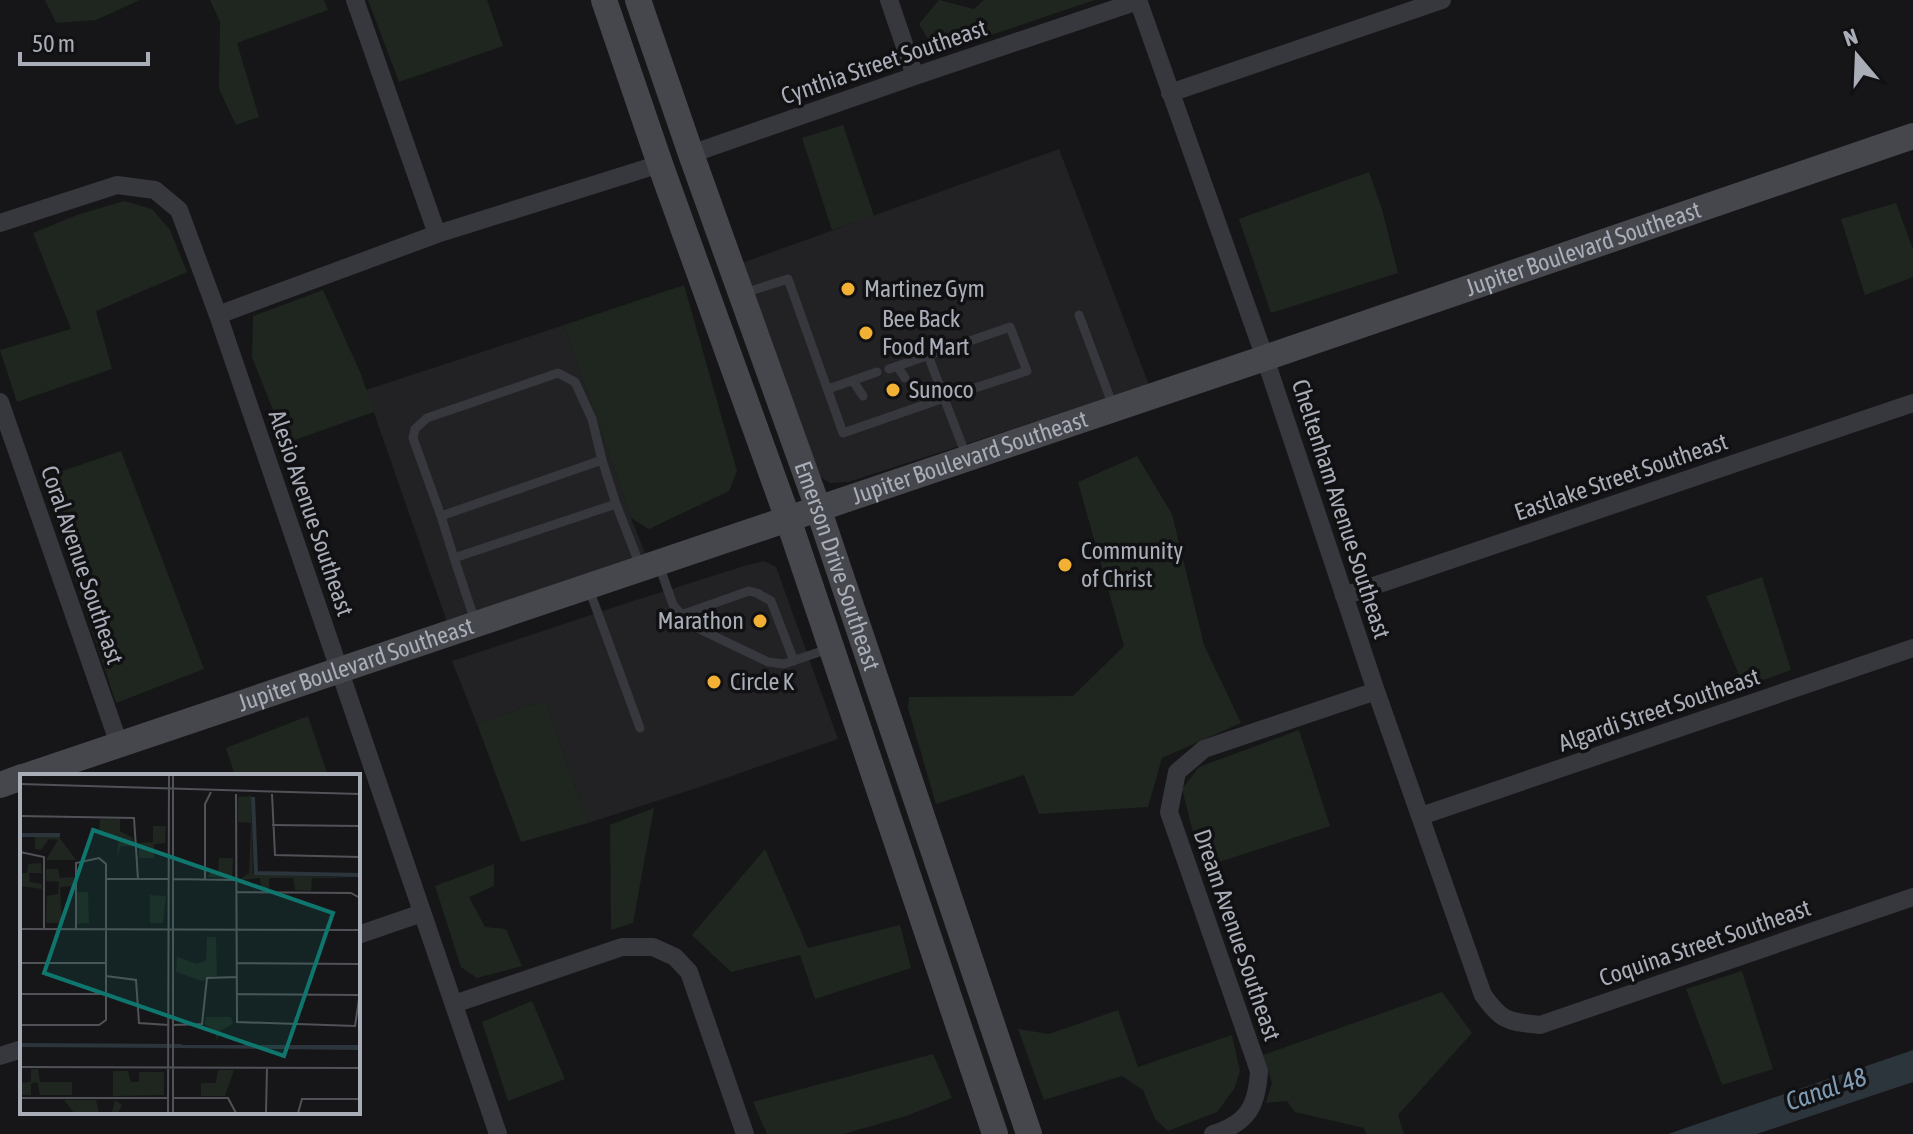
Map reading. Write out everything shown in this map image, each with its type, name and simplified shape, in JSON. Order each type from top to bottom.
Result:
[{"type":"street","points":[[355,0],[437,234]]},
{"type":"street","name":"Emerson Drive Southeast","points":[[605,0],[660,164],[788,519],[995,1134]]},
{"type":"street","name":"Emerson Drive Southeast","points":[[638,0],[818,508],[1029,1134]]},
{"type":"street","points":[[889,0],[915,76]]},
{"type":"street","points":[[1170,93],[1442,0]]},
{"type":"street","name":"Cynthia Street Southeast","points":[[691,154],[1138,1]]},
{"type":"street","name":"Cheltenham Avenue Southeast","points":[[1138,1],[1265,358],[1376,691],[1483,995],[1497,1014],[1512,1021]]},
{"type":"street","name":"Jupiter Boulevard Southeast","points":[[33,774],[1913,136]]},
{"type":"street","points":[[218,315],[437,234],[660,164]]},
{"type":"street","name":"Alesio Avenue Southeast","points":[[0,223],[117,185],[155,190],[179,210],[218,315],[498,1134]]},
{"type":"street","name":"Coral Avenue Southeast","points":[[0,402],[119,744]]},
{"type":"street","name":"Eastlake Street Southeast","points":[[1344,596],[1913,403]]},
{"type":"street","name":"Algardi Street Southeast","points":[[1421,816],[1913,648]]},
{"type":"street","name":"Dream Avenue Southeast","points":[[1213,1134],[1229,1129],[1249,1112],[1258,1091],[1259,1071],[1169,812],[1177,772],[1204,749],[1376,691]]},
{"type":"street","name":"Jupiter Boulevard Southeast","points":[[0,785],[20,778]]},
{"type":"street","name":"Coquina Street Southeast","points":[[1512,1021],[1540,1025],[1913,897]]},
{"type":"street","points":[[360,934],[422,913]]},
{"type":"street","points":[[454,1004],[622,947],[653,947],[675,957],[689,972],[745,1134]]},
{"type":"street","points":[[0,1056],[20,1050]]},
{"type":"lane","points":[[741,294],[788,279],[843,433],[1027,371],[1010,327],[893,367],[905,378]]},
{"type":"lane","points":[[1079,315],[1115,409]]},
{"type":"lane","points":[[928,355],[967,458]]},
{"type":"lane","points":[[828,389],[877,372]]},
{"type":"lane","points":[[476,624],[413,438],[415,429],[427,418],[558,373],[575,382],[592,419],[616,504],[681,615],[691,625],[768,662],[784,664],[832,648]]},
{"type":"lane","points":[[853,381],[863,396]]},
{"type":"lane","points":[[916,395],[924,406]]},
{"type":"lane","points":[[898,401],[905,413]]},
{"type":"lane","points":[[873,410],[881,420]]},
{"type":"lane","points":[[441,516],[602,460]]},
{"type":"lane","points":[[454,558],[616,504]]},
{"type":"lane","points":[[588,586],[640,728]]},
{"type":"lane","points":[[681,615],[749,591],[757,593],[771,601],[794,661]]},
{"type":"shaded area","points":[[45,0],[140,0],[96,20],[56,23]]},
{"type":"shaded area","points":[[210,0],[324,0],[328,10],[237,43],[259,117],[236,125],[219,89],[220,22]]},
{"type":"shaded area","points":[[368,0],[487,0],[503,46],[399,82]]},
{"type":"shaded area","points":[[939,0],[974,9],[984,0],[1095,0],[935,51],[919,24]]},
{"type":"shaded area","points":[[843,125],[874,216],[832,230],[802,138]]},
{"type":"shaded area","points":[[1059,149],[1149,385],[848,482],[830,483],[816,474],[742,263]]},
{"type":"shaded area","points":[[1369,172],[1398,273],[1271,313],[1239,219]]},
{"type":"shaded area","points":[[124,201],[152,209],[170,230],[187,272],[96,311],[112,369],[17,402],[0,350],[71,329],[33,233]]},
{"type":"shaded area","points":[[1896,203],[1913,249],[1913,277],[1865,295],[1841,219]]},
{"type":"shaded area","points":[[684,285],[737,471],[729,491],[649,529],[631,518],[564,325]]},
{"type":"shaded area","points":[[323,290],[361,374],[374,412],[286,443],[252,357],[253,316]]},
{"type":"shaded area","points":[[564,325],[645,553],[447,622],[366,390]]},
{"type":"shaded area","points":[[121,451],[204,669],[116,703],[42,478]]},
{"type":"shaded area","points":[[1137,456],[1172,514],[1204,645],[1241,723],[1162,758],[1148,807],[1039,814],[1024,775],[936,804],[908,708],[909,697],[1073,696],[1124,646],[1078,482]]},
{"type":"shaded area","points":[[764,561],[776,567],[838,739],[588,823],[545,700],[477,724],[452,661]]},
{"type":"shaded area","points":[[1762,577],[1791,670],[1744,687],[1706,596]]},
{"type":"shaded area","points":[[545,700],[588,823],[521,842],[477,724]]},
{"type":"shaded area","points":[[308,716],[327,774],[234,774],[226,748]]},
{"type":"shaded area","points":[[1299,730],[1330,826],[1207,866],[1203,864],[1182,789],[1199,767]]},
{"type":"shaded area","points":[[654,808],[633,923],[611,930],[610,825]]},
{"type":"shaded area","points":[[765,849],[808,948],[900,925],[911,968],[815,999],[800,955],[731,972],[692,935]]},
{"type":"shaded area","points":[[494,864],[494,886],[469,897],[485,927],[506,929],[522,966],[477,978],[461,967],[435,886]]},
{"type":"shaded area","points":[[1742,971],[1773,1069],[1722,1085],[1686,989]]},
{"type":"shaded area","points":[[1442,992],[1472,1033],[1398,1115],[1404,1134],[1366,1134],[1364,1128],[1295,1112],[1287,1101],[1266,1103],[1272,1083],[1263,1055]]},
{"type":"shaded area","points":[[532,1001],[565,1079],[508,1101],[482,1022]]},
{"type":"shaded area","points":[[1118,1010],[1138,1067],[1232,1035],[1240,1071],[1234,1089],[1217,1112],[1168,1131],[1155,1119],[1143,1090],[1122,1076],[1044,1100],[1018,1029],[1049,1034]]},
{"type":"shaded area","points":[[933,1054],[952,1098],[906,1116],[844,1134],[767,1134],[753,1102]]},
{"type":"water","name":"Canal 48","points":[[1913,1050],[1913,1082],[1757,1134],[1668,1134]]},
{"type":"place","name":"Martinez Gym","points":[[848,289]]},
{"type":"place","name":"Bee Back Food Mart","points":[[866,333]]},
{"type":"place","name":"Sunoco","points":[[893,390]]},
{"type":"place","name":"Community of Christ","points":[[1065,565]]},
{"type":"place","name":"Marathon","points":[[760,621]]},
{"type":"place","name":"Circle K","points":[[714,682]]}]
